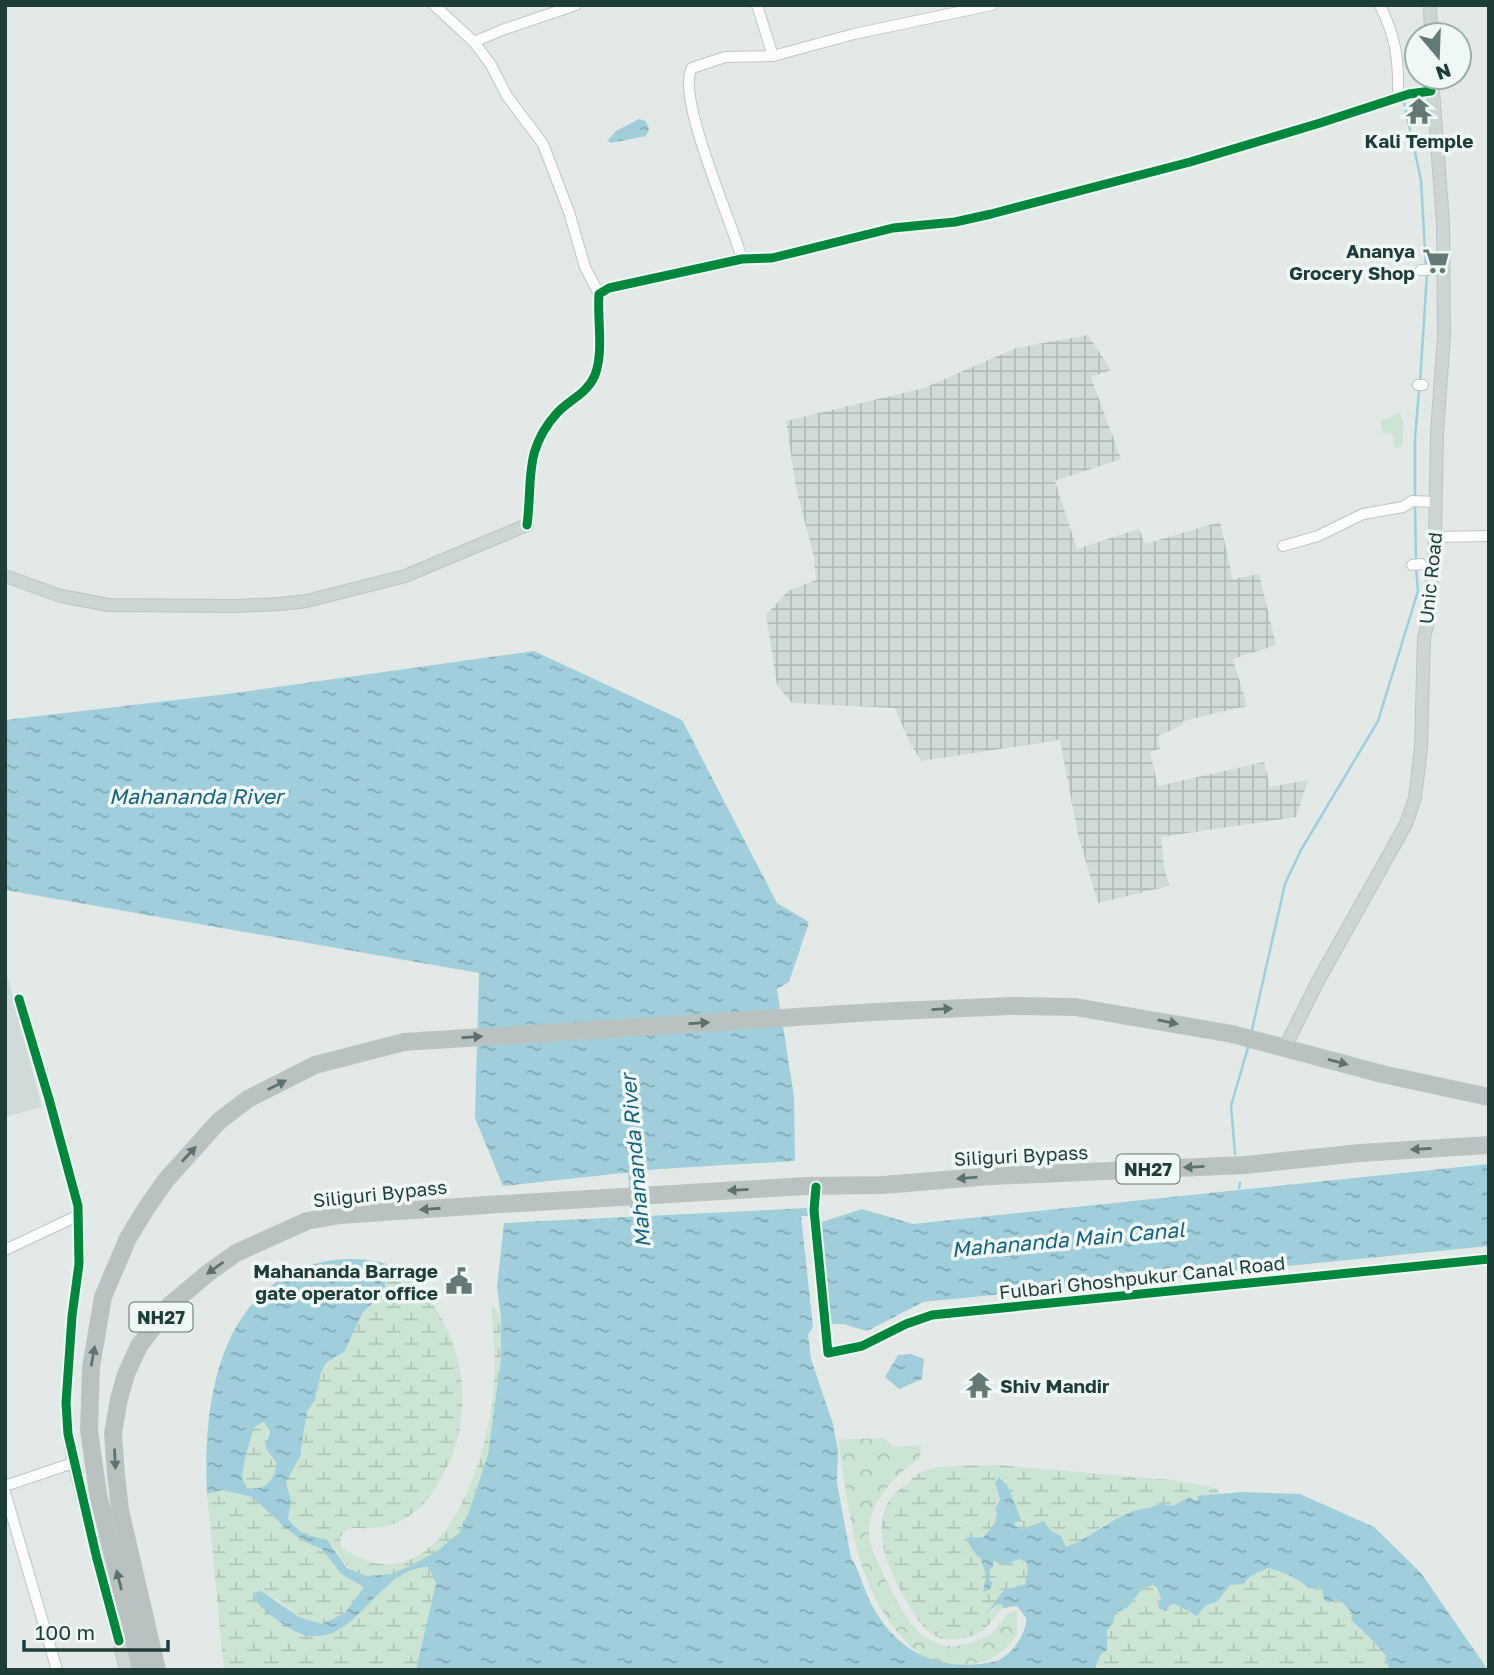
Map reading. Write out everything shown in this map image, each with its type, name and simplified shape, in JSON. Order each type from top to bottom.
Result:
[{"type":"highway","name":"NH27","points":[[141,1670],[98,1494],[89,1430],[91,1367],[103,1297],[128,1238],[146,1207],[166,1180],[219,1121],[248,1099],[315,1065],[404,1042],[874,1012],[1011,1006],[1075,1007],[1232,1034],[1279,1045]]},
{"type":"highway","points":[[1279,1045],[1382,1074],[1489,1097]]},
{"type":"highway","name":"Siliguri Bypass","points":[[157,1670],[120,1510],[113,1433],[122,1387],[139,1346],[170,1305],[236,1252],[307,1221],[340,1214],[992,1176],[1245,1165],[1360,1153],[1489,1145]]},
{"type":"main road","name":"Unic Road","points":[[1279,1045],[1318,981],[1413,810],[1421,748],[1424,638],[1430,614],[1444,335],[1438,270],[1441,180],[1432,91]]},
{"type":"main road","points":[[5,576],[61,596],[109,606],[236,607],[280,604],[332,595],[405,576],[527,525]]},
{"type":"main road","points":[[127,1612],[122,1619],[120,1642],[127,1670]]},
{"type":"street","points":[[434,5],[474,42],[491,65],[507,96],[543,144],[569,212],[585,267],[599,294],[597,369],[587,388],[556,415],[538,443],[529,474],[527,525]]},
{"type":"street","points":[[474,42],[576,5]]},
{"type":"street","points":[[757,5],[774,56]]},
{"type":"street","points":[[742,260],[706,158],[694,113],[688,76],[692,68],[724,57],[774,56],[854,34],[992,5]]},
{"type":"street","points":[[1380,5],[1392,30],[1404,95]]},
{"type":"street","points":[[599,294],[621,284],[742,260],[772,258],[892,228],[955,222],[991,215],[1190,162],[1320,124],[1404,95],[1432,91]]},
{"type":"street","points":[[1421,270],[1438,270]]},
{"type":"street","points":[[1283,546],[1318,536],[1363,514],[1402,507],[1416,501],[1436,502]]},
{"type":"street","points":[[1435,537],[1489,536]]},
{"type":"street","points":[[19,999],[49,1099],[79,1215],[79,1264],[72,1316],[66,1403],[74,1463],[120,1642]]},
{"type":"street","name":"Fulbari Ghoshpukur Canal Road","points":[[811,1187],[828,1353],[862,1346],[906,1324],[932,1315],[1489,1259]]},
{"type":"street","points":[[5,1250],[79,1215]]},
{"type":"street","points":[[5,1486],[74,1463]]},
{"type":"street","points":[[5,1492],[57,1670]]},
{"type":"shaded area","points":[[1088,335],[1111,370],[1091,377],[1121,459],[1055,481],[1077,549],[1139,529],[1145,544],[1220,522],[1233,579],[1259,574],[1276,645],[1233,659],[1247,706],[1183,721],[1182,725],[1158,736],[1160,749],[1150,752],[1158,786],[1264,762],[1270,787],[1308,780],[1296,817],[1161,837],[1169,886],[1098,903],[1078,835],[1060,740],[921,761],[895,708],[792,703],[777,685],[766,615],[788,591],[816,580],[814,557],[796,488],[786,421],[924,388],[1016,348]]},
{"type":"shaded area","points":[[8,978],[42,1107],[5,1117],[5,979]]},
{"type":"green space","points":[[1400,413],[1403,423],[1402,446],[1395,448],[1392,433],[1383,435],[1381,421]]},
{"type":"green space","points":[[387,1264],[401,1271],[421,1290],[437,1310],[449,1333],[462,1382],[459,1432],[452,1457],[432,1494],[421,1506],[408,1517],[392,1524],[347,1529],[340,1538],[342,1548],[376,1563],[406,1561],[431,1547],[451,1522],[468,1491],[480,1457],[494,1383],[495,1352],[491,1309],[494,1307],[500,1316],[502,1327],[501,1362],[488,1455],[463,1528],[450,1542],[416,1564],[390,1574],[367,1576],[351,1569],[329,1543],[305,1535],[288,1519],[291,1501],[286,1482],[301,1455],[307,1412],[315,1400],[321,1372],[326,1363],[337,1358],[363,1312],[383,1293]]},
{"type":"green space","points":[[264,1422],[269,1429],[266,1439],[269,1455],[276,1462],[274,1474],[265,1486],[247,1488],[242,1478],[245,1458],[254,1427]]},
{"type":"green space","points":[[883,1438],[894,1447],[921,1445],[920,1459],[894,1479],[879,1498],[870,1519],[870,1542],[886,1580],[908,1619],[928,1639],[940,1644],[954,1646],[982,1638],[994,1631],[1011,1611],[1017,1611],[1017,1635],[991,1658],[957,1665],[937,1662],[922,1655],[895,1629],[870,1586],[854,1539],[838,1440]]},
{"type":"green space","points":[[997,1465],[1171,1480],[1215,1488],[1223,1496],[1199,1496],[1195,1501],[1189,1497],[1173,1506],[1158,1503],[1153,1508],[1131,1513],[1103,1525],[1066,1547],[1061,1536],[1050,1530],[1046,1524],[1023,1529],[1015,1526],[1015,1522],[1022,1523],[1010,1493],[999,1477],[995,1480],[1000,1499],[997,1503],[997,1521],[983,1538],[967,1540],[976,1555],[981,1558],[990,1589],[993,1583],[989,1581],[988,1569],[994,1560],[1007,1563],[1020,1559],[1026,1561],[1027,1577],[1022,1585],[1011,1588],[987,1611],[990,1612],[997,1604],[1003,1605],[980,1632],[958,1639],[940,1638],[929,1632],[921,1623],[901,1592],[889,1566],[882,1537],[885,1510],[894,1494],[915,1476],[927,1470],[947,1466]]},
{"type":"green space","points":[[222,1490],[252,1497],[288,1530],[305,1542],[322,1549],[341,1574],[364,1587],[345,1613],[322,1624],[299,1617],[269,1594],[312,1637],[345,1625],[398,1578],[412,1570],[428,1567],[436,1583],[416,1670],[224,1670],[207,1494]]},
{"type":"green space","points":[[1268,1568],[1294,1576],[1310,1586],[1322,1587],[1324,1599],[1338,1599],[1352,1613],[1351,1620],[1360,1630],[1371,1636],[1386,1656],[1390,1670],[1094,1670],[1101,1654],[1107,1650],[1107,1630],[1113,1624],[1115,1613],[1128,1606],[1143,1588],[1153,1585],[1161,1598],[1158,1606],[1160,1609],[1166,1611],[1169,1605],[1175,1604],[1197,1616],[1205,1606],[1218,1601],[1230,1585],[1247,1581],[1251,1576]]},
{"type":"water","points":[[639,119],[646,121],[649,129],[646,136],[611,143],[607,141],[616,131]]},
{"type":"water","points":[[534,651],[682,720],[777,903],[809,922],[789,982],[777,989],[794,1096],[795,1161],[659,1169],[503,1186],[475,1118],[479,973],[5,890],[5,720],[227,694]]},
{"type":"water","name":"Mahananda Main Canal","points":[[1489,1164],[1489,1246],[923,1302],[867,1331],[843,1324],[830,1324],[819,1223],[862,1209],[913,1224]]},
{"type":"water","points":[[807,1208],[808,1216],[801,1216],[813,1327],[808,1335],[811,1359],[833,1424],[838,1451],[837,1483],[851,1558],[878,1616],[904,1644],[919,1654],[955,1664],[997,1661],[1008,1654],[1021,1637],[1026,1618],[1017,1606],[1003,1608],[1003,1605],[997,1604],[986,1614],[1004,1590],[1025,1584],[1028,1568],[1026,1562],[1020,1559],[1006,1565],[993,1561],[993,1567],[988,1571],[989,1581],[993,1582],[990,1589],[983,1592],[986,1575],[981,1558],[966,1539],[983,1538],[995,1523],[995,1510],[1000,1499],[995,1482],[999,1477],[1008,1487],[1022,1522],[1015,1522],[1015,1526],[1023,1529],[1044,1521],[1050,1530],[1061,1536],[1066,1547],[1120,1517],[1160,1503],[1173,1506],[1189,1497],[1195,1501],[1198,1496],[1241,1492],[1300,1494],[1374,1527],[1421,1573],[1488,1670],[1390,1670],[1386,1656],[1351,1620],[1352,1613],[1342,1603],[1336,1599],[1328,1603],[1324,1599],[1322,1587],[1309,1588],[1290,1576],[1268,1568],[1251,1576],[1243,1584],[1230,1585],[1218,1601],[1205,1606],[1197,1616],[1175,1604],[1170,1605],[1166,1611],[1160,1609],[1158,1606],[1161,1598],[1156,1587],[1153,1585],[1143,1588],[1128,1607],[1115,1613],[1113,1624],[1107,1630],[1107,1650],[1101,1654],[1094,1670],[416,1670],[436,1583],[428,1567],[409,1571],[392,1582],[345,1626],[328,1634],[309,1636],[286,1626],[260,1606],[253,1598],[253,1593],[261,1591],[299,1617],[322,1624],[345,1613],[364,1587],[341,1574],[322,1549],[305,1542],[288,1530],[252,1497],[222,1490],[207,1494],[206,1462],[212,1395],[220,1363],[233,1333],[250,1306],[273,1284],[303,1268],[344,1259],[387,1264],[384,1292],[363,1312],[344,1352],[326,1363],[321,1372],[315,1400],[307,1412],[301,1455],[286,1482],[291,1501],[288,1519],[298,1529],[327,1540],[347,1568],[367,1576],[391,1574],[436,1552],[459,1533],[488,1455],[501,1359],[501,1318],[497,1287],[504,1223]],"holes":[[[264,1422],[270,1432],[266,1446],[276,1462],[272,1479],[260,1488],[247,1488],[242,1478],[254,1427]]]},
{"type":"water","points":[[911,1354],[924,1359],[922,1379],[899,1389],[885,1377],[898,1355]]},
{"type":"waterway","points":[[1403,98],[1421,180],[1426,268]]},
{"type":"waterway","points":[[1420,383],[1427,274]]},
{"type":"waterway","points":[[1415,498],[1415,438],[1419,390]]},
{"type":"waterway","points":[[1415,505],[1416,561]]},
{"type":"waterway","points":[[1251,1034],[1285,884],[1301,850],[1378,721],[1418,591],[1416,568]]},
{"type":"waterway","points":[[1235,1154],[1231,1106],[1249,1044]]},
{"type":"waterway","name":"Mahananda River","points":[[636,1149],[641,1240]]},
{"type":"waterway","points":[[1239,1188],[1240,1183]]},
{"type":"cycle path","points":[[527,525],[534,453],[546,427],[557,413],[592,382],[598,366],[600,345],[599,294],[609,288],[742,259],[772,258],[893,228],[955,222],[991,214],[1190,162],[1409,94],[1431,91]]},
{"type":"cycle path","points":[[19,999],[78,1206],[79,1264],[72,1316],[66,1403],[68,1434],[119,1641]]},
{"type":"cycle path","points":[[816,1187],[814,1210],[828,1353],[862,1346],[906,1324],[932,1315],[1489,1259]]},
{"type":"place","name":"Kali Temple","points":[[1419,111]]},
{"type":"place","name":"Ananya Grocery Shop","points":[[1436,261]]},
{"type":"place","name":"Mahananda Barrage gate operator office","points":[[459,1281]]},
{"type":"place","name":"Shiv Mandir","points":[[979,1385]]}]
